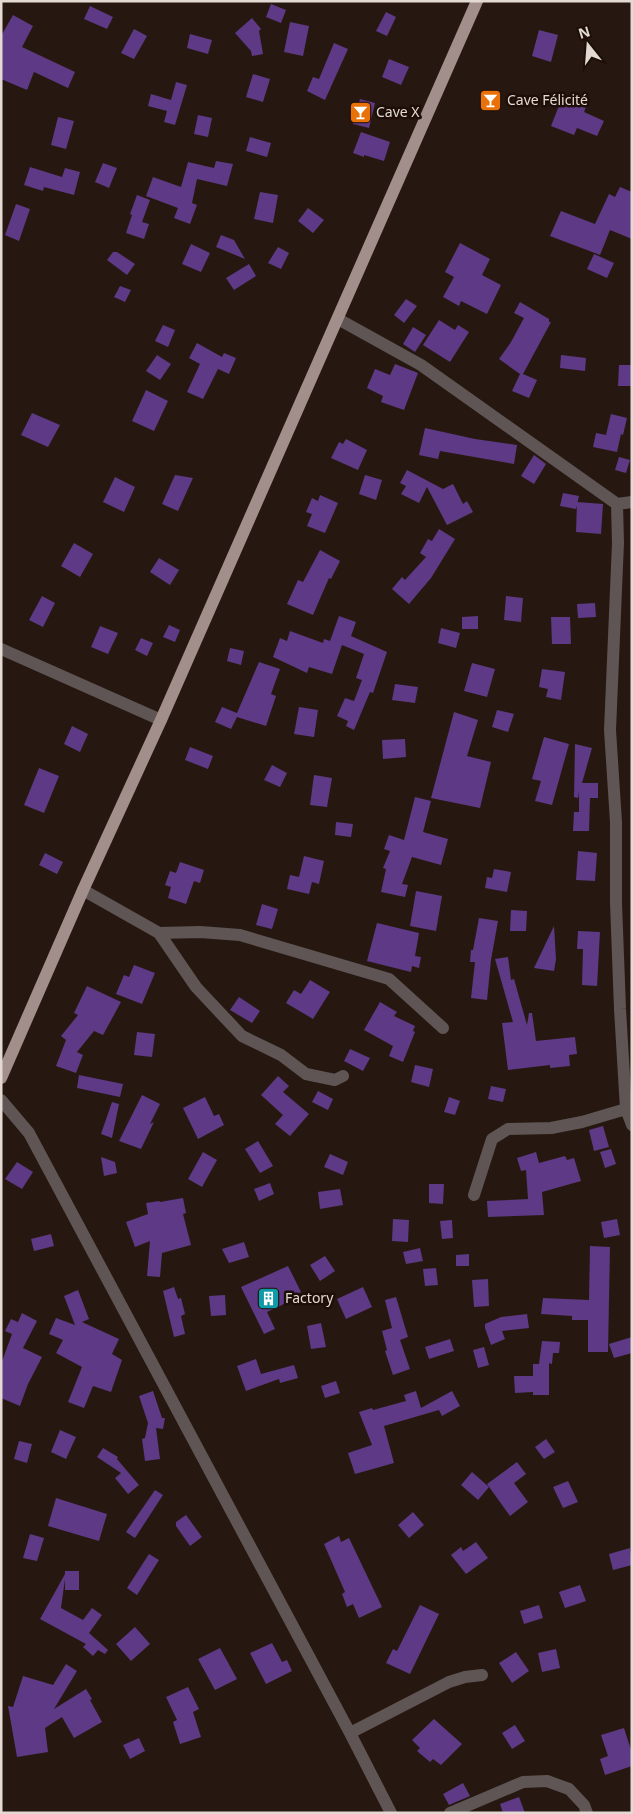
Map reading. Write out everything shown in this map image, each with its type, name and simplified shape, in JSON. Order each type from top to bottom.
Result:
[{"type":"main road","points":[[1,1078],[477,1]]},
{"type":"street","points":[[338,319],[421,365],[617,504],[632,502]]},
{"type":"street","points":[[617,504],[618,543],[610,730],[616,822],[617,922],[626,1109],[632,1125]]},
{"type":"street","points":[[1,649],[160,720]]},
{"type":"street","points":[[83,890],[159,933],[196,987],[242,1036],[281,1055],[306,1074],[335,1080],[343,1076]]},
{"type":"street","points":[[159,933],[200,932],[240,935],[389,979],[443,1028]]},
{"type":"street","points":[[1,1100],[29,1133],[391,1813]]},
{"type":"street","points":[[474,1195],[492,1139],[508,1129],[551,1128],[582,1122],[626,1109]]},
{"type":"street","points":[[350,1733],[449,1682],[464,1677],[482,1675]]},
{"type":"street","points":[[450,1813],[523,1782],[547,1781],[570,1789],[584,1805],[587,1813]]},
{"type":"building","points":[[271,4],[286,10],[281,23],[266,17]]},
{"type":"building","points":[[90,6],[113,17],[107,29],[84,19]]},
{"type":"building","points":[[386,12],[396,17],[387,36],[376,31]]},
{"type":"building","points":[[13,15],[33,26],[22,47],[75,72],[68,88],[34,72],[27,90],[1,79],[1,36]]},
{"type":"building","points":[[252,18],[261,29],[259,31],[263,54],[252,56],[251,51],[235,33]]},
{"type":"building","points":[[290,22],[309,26],[303,56],[284,52]]},
{"type":"building","points":[[134,29],[147,36],[134,59],[121,53]]},
{"type":"building","points":[[539,30],[558,35],[551,62],[532,56]]},
{"type":"building","points":[[190,34],[212,40],[208,54],[187,48]]},
{"type":"building","points":[[334,43],[348,49],[325,100],[307,91],[313,77],[319,79]]},
{"type":"building","points":[[389,59],[409,67],[401,85],[382,77]]},
{"type":"building","points":[[253,74],[270,79],[263,102],[246,97]]},
{"type":"building","points":[[176,82],[187,85],[175,125],[164,122],[167,111],[148,106],[151,94],[171,100]]},
{"type":"building","points":[[562,98],[586,107],[584,112],[604,121],[597,136],[577,128],[574,135],[551,126]]},
{"type":"building","points":[[360,99],[375,103],[369,128],[353,124]]},
{"type":"building","points":[[198,115],[212,118],[208,137],[194,134]]},
{"type":"building","points":[[58,117],[74,121],[66,149],[51,145]]},
{"type":"building","points":[[361,132],[390,142],[384,161],[353,153]]},
{"type":"building","points":[[250,137],[271,143],[267,157],[246,151]]},
{"type":"building","points":[[216,161],[233,164],[227,186],[197,179],[192,203],[197,205],[190,224],[174,218],[178,208],[146,196],[153,177],[181,187],[188,162],[214,168]]},
{"type":"building","points":[[103,163],[117,168],[109,188],[95,182]]},
{"type":"building","points":[[30,167],[62,177],[65,168],[80,172],[74,195],[44,187],[43,191],[24,185]]},
{"type":"building","points":[[620,187],[632,192],[632,239],[610,230],[600,255],[550,236],[561,211],[595,224],[609,194],[615,197]]},
{"type":"building","points":[[260,192],[278,195],[273,223],[254,219]]},
{"type":"building","points":[[137,195],[150,200],[142,222],[149,224],[144,239],[126,233]]},
{"type":"building","points":[[16,204],[30,209],[19,241],[5,235]]},
{"type":"building","points":[[308,208],[324,220],[313,233],[298,221]]},
{"type":"building","points":[[221,235],[234,240],[245,259],[216,247]]},
{"type":"building","points":[[460,243],[490,259],[482,275],[501,285],[487,314],[461,301],[459,306],[443,297],[454,277],[445,272]]},
{"type":"building","points":[[191,244],[210,253],[201,272],[182,264]]},
{"type":"building","points":[[278,247],[289,253],[281,269],[268,263]]},
{"type":"building","points":[[113,252],[117,252],[135,264],[127,275],[107,260]]},
{"type":"building","points":[[594,254],[614,263],[607,278],[587,269]]},
{"type":"building","points":[[249,264],[256,276],[234,290],[226,278]]},
{"type":"building","points":[[120,286],[131,290],[125,302],[114,297]]},
{"type":"building","points":[[406,299],[417,306],[404,323],[394,315]]},
{"type":"building","points":[[520,302],[551,322],[523,374],[537,380],[529,398],[512,391],[520,374],[499,359],[524,318],[514,313]]},
{"type":"building","points":[[439,320],[455,330],[458,325],[469,332],[450,362],[423,345]]},
{"type":"building","points":[[163,325],[175,330],[168,347],[155,341]]},
{"type":"building","points":[[413,327],[426,335],[415,352],[403,344]]},
{"type":"building","points":[[197,343],[222,357],[224,353],[236,358],[229,374],[218,369],[203,399],[187,392],[200,364],[189,358]]},
{"type":"building","points":[[157,355],[171,364],[160,380],[146,371]]},
{"type":"building","points":[[561,355],[586,358],[585,371],[560,368]]},
{"type":"building","points":[[395,364],[418,373],[404,410],[381,402],[383,396],[367,388],[375,369],[390,375]]},
{"type":"building","points":[[619,365],[632,365],[632,386],[618,386]]},
{"type":"building","points":[[146,390],[168,401],[154,431],[132,421]]},
{"type":"building","points":[[32,413],[60,425],[48,447],[21,435]]},
{"type":"building","points":[[611,414],[627,418],[617,452],[593,447],[596,433],[606,435]]},
{"type":"building","points":[[425,428],[475,439],[517,445],[514,464],[440,451],[438,459],[419,455]]},
{"type":"building","points":[[346,439],[367,450],[358,470],[331,458],[339,442],[343,444]]},
{"type":"building","points":[[534,455],[546,464],[534,484],[521,476]]},
{"type":"building","points":[[619,457],[630,460],[626,473],[615,470]]},
{"type":"building","points":[[407,470],[443,489],[453,484],[463,504],[467,501],[473,512],[447,525],[427,487],[419,503],[401,494],[406,486],[400,483]]},
{"type":"building","points":[[175,475],[193,478],[178,511],[162,504]]},
{"type":"building","points":[[365,475],[382,480],[376,500],[359,494]]},
{"type":"building","points":[[115,477],[135,487],[124,512],[103,502]]},
{"type":"building","points":[[563,493],[579,496],[576,509],[560,506]]},
{"type":"building","points":[[320,495],[338,503],[325,533],[307,526],[312,514],[306,512],[312,498],[318,501]]},
{"type":"building","points":[[577,502],[603,504],[601,534],[576,532]]},
{"type":"building","points":[[439,529],[455,539],[431,578],[409,604],[392,589],[402,577],[405,580],[426,557],[420,553],[428,539],[432,541]]},
{"type":"building","points":[[74,543],[93,554],[80,577],[61,566]]},
{"type":"building","points":[[320,550],[340,561],[331,579],[329,578],[313,615],[287,604],[298,580],[303,582]]},
{"type":"building","points":[[159,558],[179,570],[170,585],[150,572]]},
{"type":"building","points":[[42,596],[55,603],[43,627],[29,620]]},
{"type":"building","points":[[506,596],[523,598],[521,622],[504,620]]},
{"type":"building","points":[[595,603],[596,617],[578,618],[577,604]]},
{"type":"building","points":[[339,616],[356,622],[351,636],[387,652],[373,693],[370,692],[354,730],[346,726],[348,721],[337,716],[345,698],[354,701],[362,680],[356,678],[364,654],[342,645],[332,674],[309,667],[307,673],[273,657],[280,638],[287,641],[290,631],[323,643],[324,639],[330,641]]},
{"type":"building","points":[[478,616],[478,629],[462,629],[462,617]]},
{"type":"building","points":[[551,617],[570,617],[571,644],[552,644]]},
{"type":"building","points":[[169,625],[180,630],[175,642],[163,637]]},
{"type":"building","points":[[100,626],[118,633],[108,654],[91,647]]},
{"type":"building","points":[[441,628],[460,633],[456,648],[438,643]]},
{"type":"building","points":[[141,638],[153,643],[147,656],[135,650]]},
{"type":"building","points":[[230,648],[244,651],[241,665],[227,661]]},
{"type":"building","points":[[259,662],[280,669],[271,694],[276,696],[266,726],[237,717],[231,729],[215,722],[222,707],[237,713]]},
{"type":"building","points":[[472,663],[495,669],[487,697],[464,691]]},
{"type":"building","points":[[542,669],[565,672],[561,700],[546,697],[548,689],[539,687]]},
{"type":"building","points":[[395,684],[418,687],[415,703],[392,700]]},
{"type":"building","points":[[299,707],[318,710],[314,737],[294,734]]},
{"type":"building","points":[[497,710],[514,714],[508,732],[492,727]]},
{"type":"building","points":[[454,712],[478,720],[467,756],[491,762],[480,808],[431,798]]},
{"type":"building","points":[[72,726],[88,734],[80,752],[64,744]]},
{"type":"building","points":[[544,737],[569,744],[552,805],[535,801],[541,781],[532,779]]},
{"type":"building","points":[[405,739],[406,757],[383,759],[382,740]]},
{"type":"building","points":[[575,744],[592,748],[582,783],[598,783],[598,798],[590,798],[589,831],[573,831],[574,812],[579,812],[579,792],[578,798],[574,797]]},
{"type":"building","points":[[190,747],[213,756],[208,769],[185,760]]},
{"type":"building","points":[[272,765],[287,773],[280,787],[264,780]]},
{"type":"building","points":[[39,768],[59,776],[44,813],[24,805]]},
{"type":"building","points":[[314,775],[332,778],[327,807],[310,805]]},
{"type":"building","points":[[415,797],[431,801],[423,832],[448,839],[441,865],[412,857],[402,884],[408,885],[405,897],[381,892],[386,869],[383,868],[390,851],[384,849],[389,835],[404,840]]},
{"type":"building","points":[[336,822],[353,824],[351,837],[335,835]]},
{"type":"building","points":[[578,851],[597,853],[595,881],[576,880]]},
{"type":"building","points":[[45,853],[63,862],[57,874],[39,865]]},
{"type":"building","points":[[304,856],[324,861],[319,884],[312,882],[309,894],[287,889],[290,875],[299,877]]},
{"type":"building","points":[[180,862],[204,870],[200,883],[194,881],[186,904],[168,898],[171,887],[165,885],[170,871],[176,873]]},
{"type":"building","points":[[494,869],[511,872],[507,892],[485,888],[487,877],[492,878]]},
{"type":"building","points":[[416,891],[442,896],[436,931],[410,926]]},
{"type":"building","points":[[262,904],[278,909],[272,929],[256,925]]},
{"type":"building","points":[[511,910],[527,911],[526,931],[510,931]]},
{"type":"building","points":[[479,918],[498,921],[491,960],[487,1000],[471,998],[475,962],[470,962],[471,950],[473,950]]},
{"type":"building","points":[[377,923],[419,933],[415,956],[421,957],[419,968],[412,966],[411,972],[367,961]]},
{"type":"building","points":[[554,926],[556,959],[554,971],[534,968]]},
{"type":"building","points":[[578,931],[600,932],[597,986],[582,985],[583,949],[577,949]]},
{"type":"building","points":[[508,957],[511,980],[514,979],[527,1025],[529,1013],[532,1013],[536,1041],[575,1037],[577,1054],[569,1055],[570,1066],[550,1068],[550,1065],[508,1070],[502,1023],[513,1022],[495,959]]},
{"type":"building","points":[[134,965],[155,973],[142,1004],[116,994],[124,975],[129,977]]},
{"type":"building","points":[[310,980],[330,992],[313,1019],[286,1003],[294,990],[301,994]]},
{"type":"building","points":[[87,986],[121,1002],[103,1035],[94,1031],[77,1052],[83,1055],[76,1073],[56,1066],[66,1040],[61,1036],[78,1015],[74,1013]]},
{"type":"building","points":[[239,997],[260,1011],[252,1023],[230,1010]]},
{"type":"building","points":[[380,1002],[397,1012],[394,1016],[415,1026],[413,1031],[415,1032],[403,1062],[389,1056],[393,1046],[364,1030]]},
{"type":"building","points":[[137,1032],[155,1034],[152,1057],[134,1055]]},
{"type":"building","points":[[350,1049],[370,1058],[363,1071],[344,1061]]},
{"type":"building","points":[[415,1065],[433,1069],[429,1087],[411,1082]]},
{"type":"building","points":[[79,1075],[123,1084],[120,1097],[77,1088]]},
{"type":"building","points":[[278,1076],[289,1086],[283,1092],[309,1114],[290,1136],[275,1124],[283,1115],[261,1095]]},
{"type":"building","points":[[491,1086],[506,1089],[503,1102],[488,1099]]},
{"type":"building","points":[[318,1091],[333,1099],[328,1110],[312,1102]]},
{"type":"building","points":[[142,1095],[160,1104],[141,1149],[119,1141]]},
{"type":"building","points":[[205,1097],[214,1116],[219,1114],[224,1125],[198,1139],[183,1108]]},
{"type":"building","points":[[449,1097],[460,1101],[455,1115],[444,1112]]},
{"type":"building","points":[[112,1102],[119,1104],[112,1138],[101,1134]]},
{"type":"building","points":[[603,1126],[609,1147],[594,1151],[589,1130]]},
{"type":"building","points":[[258,1141],[273,1166],[260,1173],[245,1149]]},
{"type":"building","points":[[611,1149],[616,1164],[605,1168],[600,1152]]},
{"type":"building","points":[[203,1152],[217,1160],[202,1187],[188,1179]]},
{"type":"building","points":[[536,1152],[539,1163],[565,1156],[567,1160],[574,1158],[581,1181],[542,1192],[544,1215],[488,1217],[487,1201],[528,1199],[526,1170],[521,1171],[517,1158]]},
{"type":"building","points":[[330,1154],[348,1162],[343,1175],[324,1167]]},
{"type":"building","points":[[101,1157],[115,1162],[117,1173],[104,1176]]},
{"type":"building","points":[[17,1162],[33,1172],[22,1189],[5,1179]]},
{"type":"building","points":[[270,1183],[274,1194],[259,1201],[254,1189]]},
{"type":"building","points":[[429,1184],[444,1184],[443,1204],[429,1203]]},
{"type":"building","points":[[340,1189],[343,1205],[320,1209],[318,1192]]},
{"type":"building","points":[[183,1198],[186,1213],[183,1214],[191,1245],[162,1253],[160,1277],[147,1276],[150,1241],[135,1247],[126,1222],[148,1214],[146,1203]]},
{"type":"building","points":[[393,1219],[409,1220],[408,1242],[392,1241]]},
{"type":"building","points":[[617,1219],[620,1235],[604,1238],[601,1222]]},
{"type":"building","points":[[452,1220],[453,1238],[442,1239],[440,1221]]},
{"type":"building","points":[[51,1234],[54,1246],[34,1251],[31,1239]]},
{"type":"building","points":[[244,1242],[249,1257],[229,1263],[222,1249]]},
{"type":"building","points":[[590,1246],[610,1247],[608,1352],[588,1352],[588,1320],[572,1320],[572,1316],[541,1314],[543,1298],[589,1300]]},
{"type":"building","points":[[420,1248],[423,1261],[406,1264],[403,1252]]},
{"type":"building","points":[[469,1254],[469,1266],[456,1266],[456,1255]]},
{"type":"building","points":[[325,1256],[335,1271],[320,1281],[310,1265]]},
{"type":"building","name":"Factory","points":[[288,1266],[301,1292],[282,1305],[267,1312],[275,1329],[264,1334],[241,1287]]},
{"type":"building","points":[[436,1268],[438,1285],[425,1286],[423,1269]]},
{"type":"building","points":[[488,1279],[489,1306],[474,1307],[472,1280]]},
{"type":"building","points":[[174,1287],[178,1299],[181,1298],[185,1314],[181,1316],[185,1334],[174,1337],[163,1291]]},
{"type":"building","points":[[363,1287],[372,1307],[346,1319],[337,1299]]},
{"type":"building","points":[[78,1290],[89,1319],[82,1322],[119,1339],[112,1354],[122,1360],[111,1392],[93,1386],[84,1408],[68,1402],[82,1367],[56,1353],[63,1340],[49,1334],[56,1318],[75,1325],[64,1296]]},
{"type":"building","points":[[225,1295],[226,1315],[211,1316],[209,1296]]},
{"type":"building","points":[[396,1297],[408,1337],[400,1340],[410,1369],[393,1375],[385,1351],[387,1350],[382,1331],[392,1328],[385,1300]]},
{"type":"building","points":[[22,1313],[37,1321],[23,1348],[42,1357],[28,1384],[20,1406],[1,1398],[1,1364],[12,1334],[5,1331],[11,1319],[18,1322]]},
{"type":"building","points":[[527,1314],[529,1328],[502,1331],[505,1339],[491,1345],[485,1324],[501,1317]]},
{"type":"building","points":[[321,1323],[326,1347],[311,1349],[307,1326]]},
{"type":"building","points":[[632,1337],[632,1353],[614,1358],[609,1344]]},
{"type":"building","points":[[450,1339],[454,1351],[429,1359],[425,1347]]},
{"type":"building","points":[[542,1341],[560,1342],[559,1353],[553,1353],[552,1364],[549,1363],[549,1395],[533,1395],[533,1392],[515,1393],[514,1376],[533,1376],[533,1364],[539,1364]]},
{"type":"building","points":[[484,1347],[489,1365],[478,1368],[473,1350]]},
{"type":"building","points":[[256,1359],[261,1374],[294,1365],[298,1378],[280,1383],[279,1379],[246,1391],[237,1366]]},
{"type":"building","points":[[336,1381],[340,1393],[325,1398],[321,1386]]},
{"type":"building","points":[[153,1391],[162,1418],[165,1418],[163,1429],[156,1428],[160,1459],[145,1461],[142,1439],[145,1438],[148,1423],[139,1396]]},
{"type":"building","points":[[416,1391],[421,1408],[452,1391],[460,1406],[442,1416],[439,1410],[384,1426],[394,1463],[355,1474],[348,1453],[372,1445],[359,1412],[406,1401],[404,1395]]},
{"type":"building","points":[[60,1430],[76,1437],[66,1459],[51,1452]]},
{"type":"building","points":[[546,1439],[555,1452],[544,1459],[535,1447]]},
{"type":"building","points":[[19,1441],[32,1444],[27,1463],[14,1459]]},
{"type":"building","points":[[103,1448],[118,1457],[117,1459],[139,1485],[128,1494],[115,1478],[121,1473],[97,1457]]},
{"type":"building","points":[[517,1462],[526,1474],[514,1483],[528,1502],[510,1516],[487,1484]]},
{"type":"building","points":[[472,1472],[489,1487],[478,1500],[461,1485]]},
{"type":"building","points":[[568,1481],[578,1502],[563,1508],[553,1487]]},
{"type":"building","points":[[155,1490],[163,1495],[135,1538],[126,1532]]},
{"type":"building","points":[[56,1498],[107,1514],[99,1541],[48,1526]]},
{"type":"building","points":[[413,1512],[424,1525],[409,1538],[398,1525]]},
{"type":"building","points":[[186,1515],[202,1537],[190,1546],[176,1526],[176,1522]]},
{"type":"building","points":[[30,1534],[44,1538],[37,1561],[23,1558]]},
{"type":"building","points":[[339,1536],[341,1542],[349,1538],[382,1607],[359,1618],[353,1604],[347,1607],[342,1594],[345,1592],[324,1544]]},
{"type":"building","points":[[476,1542],[488,1558],[466,1574],[451,1555],[461,1547],[463,1551]]},
{"type":"building","points":[[630,1548],[632,1565],[613,1570],[609,1554]]},
{"type":"building","points":[[149,1554],[159,1560],[137,1595],[127,1588]]},
{"type":"building","points":[[65,1571],[79,1571],[79,1590],[65,1590],[65,1579],[61,1608],[83,1620],[92,1608],[102,1615],[89,1633],[108,1650],[105,1654],[98,1650],[93,1656],[83,1647],[86,1644],[40,1619]]},
{"type":"building","points":[[580,1585],[586,1601],[565,1608],[559,1592]]},
{"type":"building","points":[[420,1605],[439,1614],[410,1674],[386,1663],[393,1649],[397,1651]]},
{"type":"building","points":[[539,1605],[543,1618],[524,1624],[520,1611]]},
{"type":"building","points":[[135,1627],[150,1644],[131,1661],[116,1644]]},
{"type":"building","points":[[272,1643],[282,1662],[287,1660],[292,1671],[266,1684],[250,1653]]},
{"type":"building","points":[[220,1648],[237,1679],[215,1690],[198,1659]]},
{"type":"building","points":[[556,1649],[560,1668],[542,1672],[538,1653]]},
{"type":"building","points":[[516,1652],[529,1671],[512,1683],[499,1663]]},
{"type":"building","points":[[66,1664],[77,1671],[54,1709],[86,1689],[102,1722],[74,1738],[62,1717],[45,1728],[48,1752],[17,1757],[8,1706],[13,1707],[23,1676],[53,1685]]},
{"type":"building","points":[[188,1687],[199,1709],[193,1712],[201,1737],[180,1744],[173,1722],[177,1720],[166,1697]]},
{"type":"building","points":[[434,1719],[462,1744],[441,1765],[433,1759],[430,1762],[417,1751],[420,1748],[412,1740]]},
{"type":"building","points":[[515,1725],[525,1741],[512,1749],[502,1733]]},
{"type":"building","points":[[624,1728],[632,1753],[632,1766],[605,1775],[600,1759],[608,1756],[601,1735]]},
{"type":"building","points":[[139,1738],[145,1751],[130,1759],[123,1745]]},
{"type":"building","points":[[463,1783],[470,1796],[449,1805],[443,1794]]},
{"type":"building","points":[[519,1797],[525,1813],[503,1813],[500,1804]]},
{"type":"place","name":"Cave Félicité","points":[[491,100]]},
{"type":"place","name":"Cave X","points":[[360,112]]},
{"type":"place","name":"Factory","points":[[269,1298]]}]
